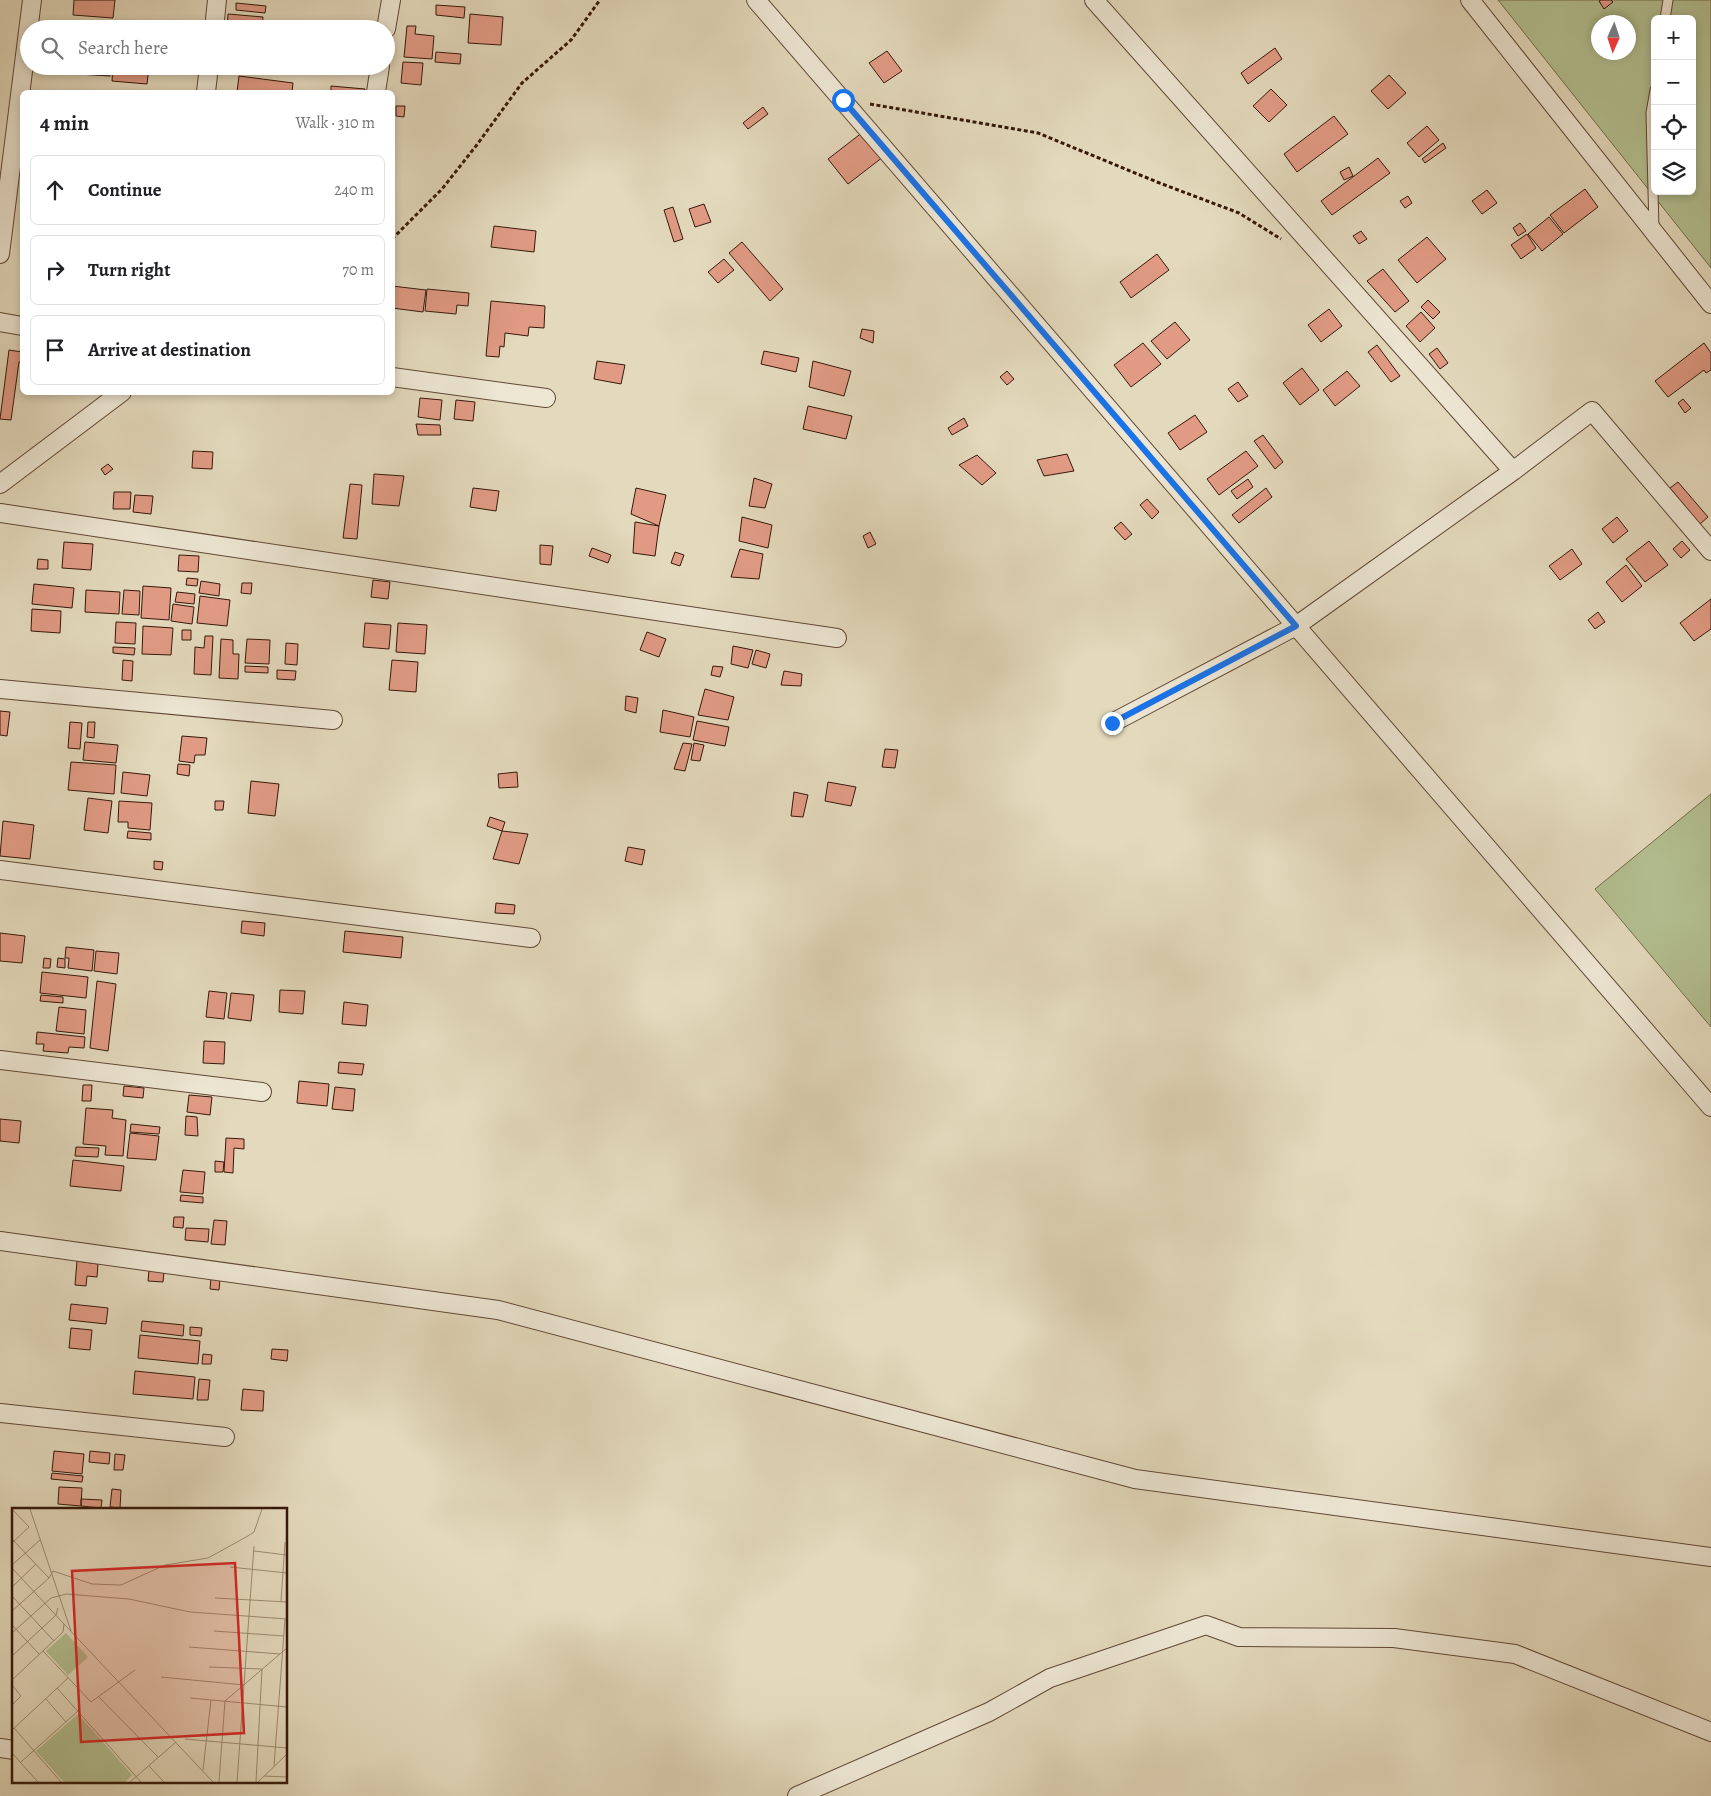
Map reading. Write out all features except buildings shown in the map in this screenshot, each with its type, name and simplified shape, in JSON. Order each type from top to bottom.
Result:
[{"type":"street","points":[[29,20],[32,0]]},
{"type":"street","points":[[215,20],[217,0]]},
{"type":"street","points":[[388,20],[391,0]]},
{"type":"street","points":[[756,0],[1711,1107]]},
{"type":"street","points":[[1094,0],[1513,471]]},
{"type":"street","points":[[1470,0],[1711,304]]},
{"type":"street","points":[[21,90],[23,75]]},
{"type":"street","points":[[206,90],[208,75]]},
{"type":"street","points":[[376,90],[379,75]]},
{"type":"street","points":[[0,254],[20,95]]},
{"type":"street","points":[[0,322],[20,326]]},
{"type":"street","points":[[395,377],[546,398]]},
{"type":"street","points":[[0,484],[118,395]]},
{"type":"street","points":[[1112,723],[1296,626],[1513,471],[1592,411],[1711,551]]},
{"type":"street","points":[[0,513],[838,638]]},
{"type":"street","points":[[0,688],[333,720]]},
{"type":"street","points":[[0,870],[531,938]]},
{"type":"street","points":[[0,1060],[262,1092]]},
{"type":"street","points":[[0,1241],[498,1310],[1135,1479],[1711,1557]]},
{"type":"street","points":[[0,1412],[225,1437]]},
{"type":"street","points":[[798,1796],[989,1712],[1050,1678],[1206,1625],[1239,1637],[1394,1638],[1515,1654],[1711,1732]]},
{"type":"lane","points":[[1666,15],[1668,0]]},
{"type":"lane","points":[[1652,105],[1654,232]]},
{"type":"path","points":[[395,236],[442,190],[522,83],[571,40],[600,0]]},
{"type":"path","points":[[843,100],[1038,133],[1238,213],[1289,244]]},
{"type":"green space","points":[[1498,0],[1711,0],[1711,268],[1653,195],[1696,195],[1696,15],[1651,15],[1651,193]]},
{"type":"green space","points":[[1711,794],[1711,1027],[1595,889]]},
{"type":"route","points":[[843,100],[1296,626],[1112,723]]}]
